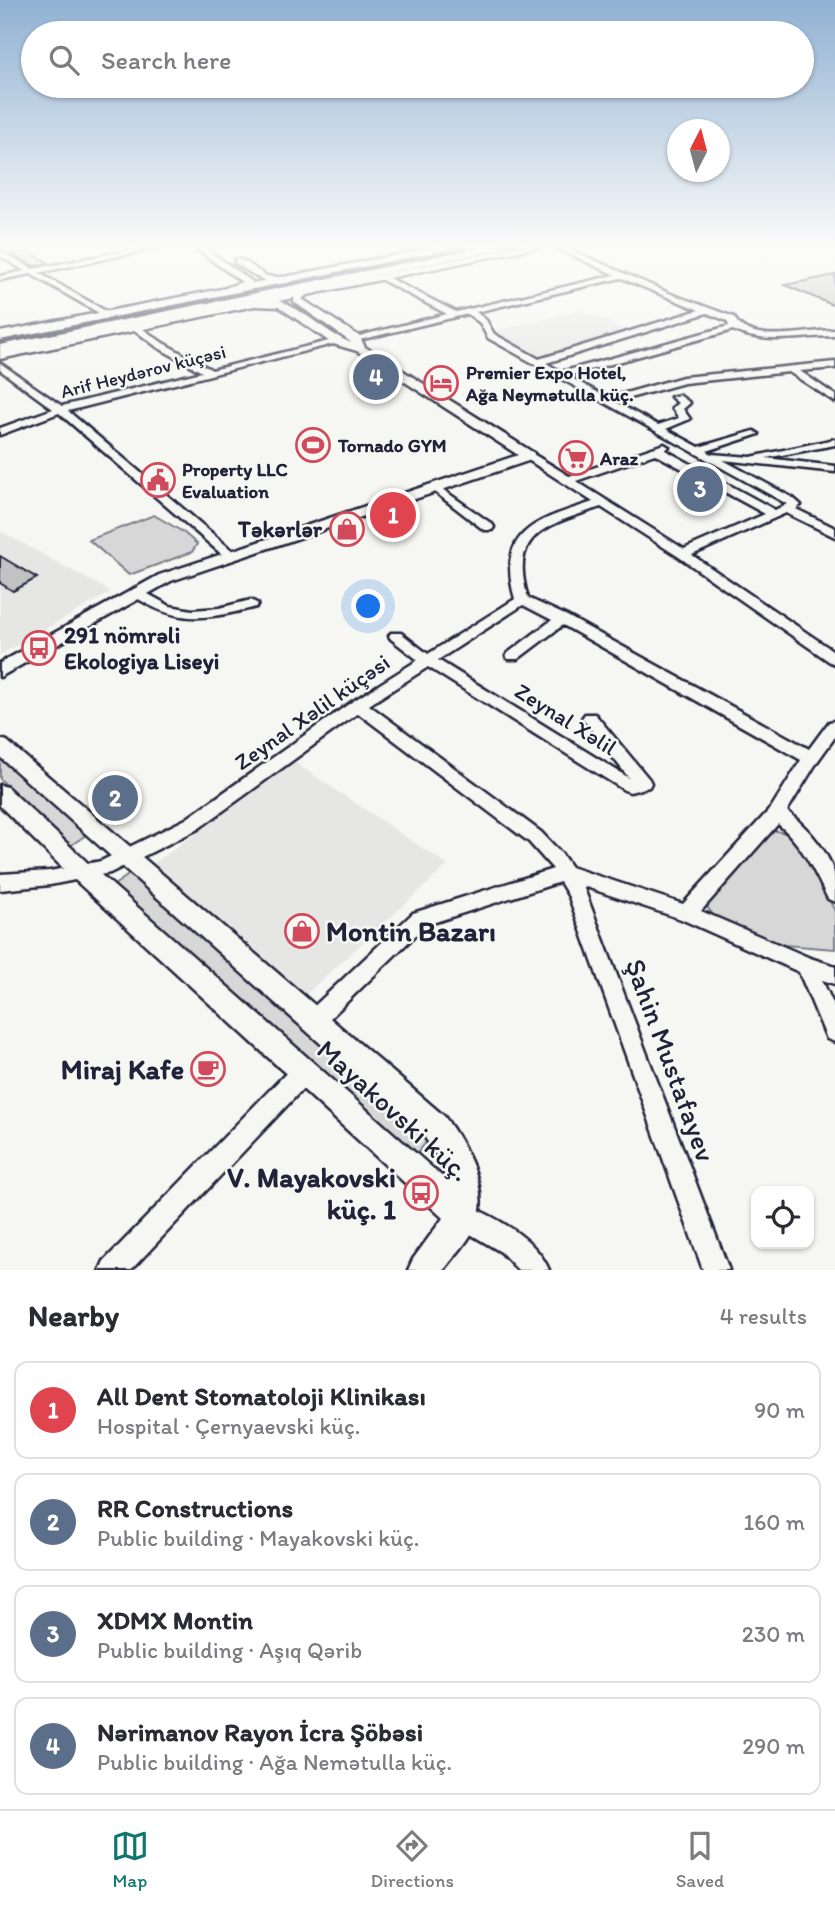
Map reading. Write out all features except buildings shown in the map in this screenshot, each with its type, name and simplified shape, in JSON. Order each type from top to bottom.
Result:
[{"type":"highway","points":[[0,342],[185,305]]},
{"type":"highway","points":[[0,349],[216,305]]},
{"type":"main road","points":[[0,336],[156,305]]},
{"type":"main road","points":[[0,355],[246,305]]},
{"type":"street","points":[[89,305],[106,315]]},
{"type":"street","points":[[283,305],[337,342],[358,344],[497,305]]},
{"type":"street","points":[[293,305],[358,344],[603,502],[835,659]]},
{"type":"street","points":[[304,305],[358,344]]},
{"type":"street","points":[[437,305],[455,315]]},
{"type":"street","points":[[697,305],[731,319],[733,327]]},
{"type":"street","points":[[539,362],[611,343],[640,330],[709,310]]},
{"type":"street","points":[[469,312],[485,324],[491,336],[795,505],[789,510],[682,554]]},
{"type":"street","points":[[136,327],[154,342],[209,372]]},
{"type":"street","points":[[560,375],[733,327],[753,335],[777,338],[835,333]]},
{"type":"street","name":"Arif Heydərov küçəsi","points":[[0,432],[59,410],[337,342]]},
{"type":"street","points":[[607,401],[657,385],[683,380],[835,365]]},
{"type":"street","points":[[0,366],[59,410],[230,555]]},
{"type":"street","points":[[792,370],[835,399]]},
{"type":"street","points":[[656,429],[685,419],[677,408],[685,403],[676,397]]},
{"type":"street","points":[[705,453],[754,434]]},
{"type":"street","points":[[569,480],[682,441]]},
{"type":"street","points":[[753,460],[760,455],[835,442]]},
{"type":"street","points":[[656,450],[776,515]]},
{"type":"street","points":[[705,453],[835,469]]},
{"type":"street","points":[[0,671],[165,578],[530,456]]},
{"type":"street","points":[[435,487],[488,527]]},
{"type":"street","points":[[603,502],[538,526],[519,545],[514,564],[514,581],[522,600],[562,619],[811,758]]},
{"type":"street","points":[[789,510],[835,533]]},
{"type":"street","points":[[137,592],[171,613],[206,614],[251,604]]},
{"type":"street","name":"Zeynal Xəlil küçəsi","points":[[0,882],[83,873],[126,858],[192,824],[358,705],[522,600]]},
{"type":"street","points":[[513,656],[562,619]]},
{"type":"street","name":"Zeynal Xəlil","points":[[396,636],[427,660],[630,786],[643,783],[590,718]]},
{"type":"street","name":"Şahin Mustafayev","points":[[358,705],[535,837],[565,873],[578,895],[716,1270]]},
{"type":"street","points":[[687,913],[777,813],[811,758],[835,726]]},
{"type":"street","name":"Mayakovski küç.","points":[[0,746],[434,1126],[451,1149],[462,1175],[466,1197],[464,1216]]},
{"type":"street","name":"Mayakovski küç.","points":[[0,793],[83,873],[464,1216]]},
{"type":"street","points":[[777,813],[801,832],[815,849],[835,894]]},
{"type":"street","points":[[314,1020],[420,919],[565,873],[687,913],[806,966],[835,975]]},
{"type":"street","points":[[806,966],[835,1032]]},
{"type":"street","points":[[113,1270],[304,1071]]},
{"type":"street","points":[[424,1270],[464,1216],[510,1243],[536,1270]]},
{"type":"shaded area","points":[[581,310],[625,330],[613,337],[536,357],[491,332]]},
{"type":"shaded area","points":[[154,515],[183,532],[197,544],[192,552],[129,575],[89,540]]},
{"type":"shaded area","points":[[0,531],[111,592],[0,655]]},
{"type":"shaded area","points":[[0,756],[86,835],[70,846],[0,779]]},
{"type":"shaded area","name":"Montin Bazarı","points":[[294,762],[448,865],[304,996],[152,865]]},
{"type":"shaded area","points":[[772,830],[795,835],[835,911],[835,949],[784,945],[715,917],[703,902]]},
{"type":"shaded area","points":[[130,874],[430,1138],[415,1156],[114,885]]},
{"type":"place","name":"Nərimanov Rayon İcra Şöbəsi","points":[[376,377]]},
{"type":"place","name":"Premier Expo Hotel, Ağa Neymətulla küç.","points":[[441,383]]},
{"type":"place","name":"Tornado GYM","points":[[313,445]]},
{"type":"place","name":"Araz","points":[[576,458]]},
{"type":"place","name":"Property LLC Evaluation","points":[[158,480]]},
{"type":"place","name":"XDMX Montin","points":[[700,489]]},
{"type":"place","name":"All Dent Stomatoloji Klinikası","points":[[393,515]]},
{"type":"place","name":"Təkərlər","points":[[347,529]]},
{"type":"place","name":"291 nömrəli Ekologiya Liseyi","points":[[39,648]]},
{"type":"place","name":"RR Constructions","points":[[115,798]]},
{"type":"place","name":"Montin Bazarı","points":[[302,931]]},
{"type":"place","name":"Miraj Kafe","points":[[208,1069]]},
{"type":"place","name":"V. Mayakovski küç. 1","points":[[421,1193]]}]
